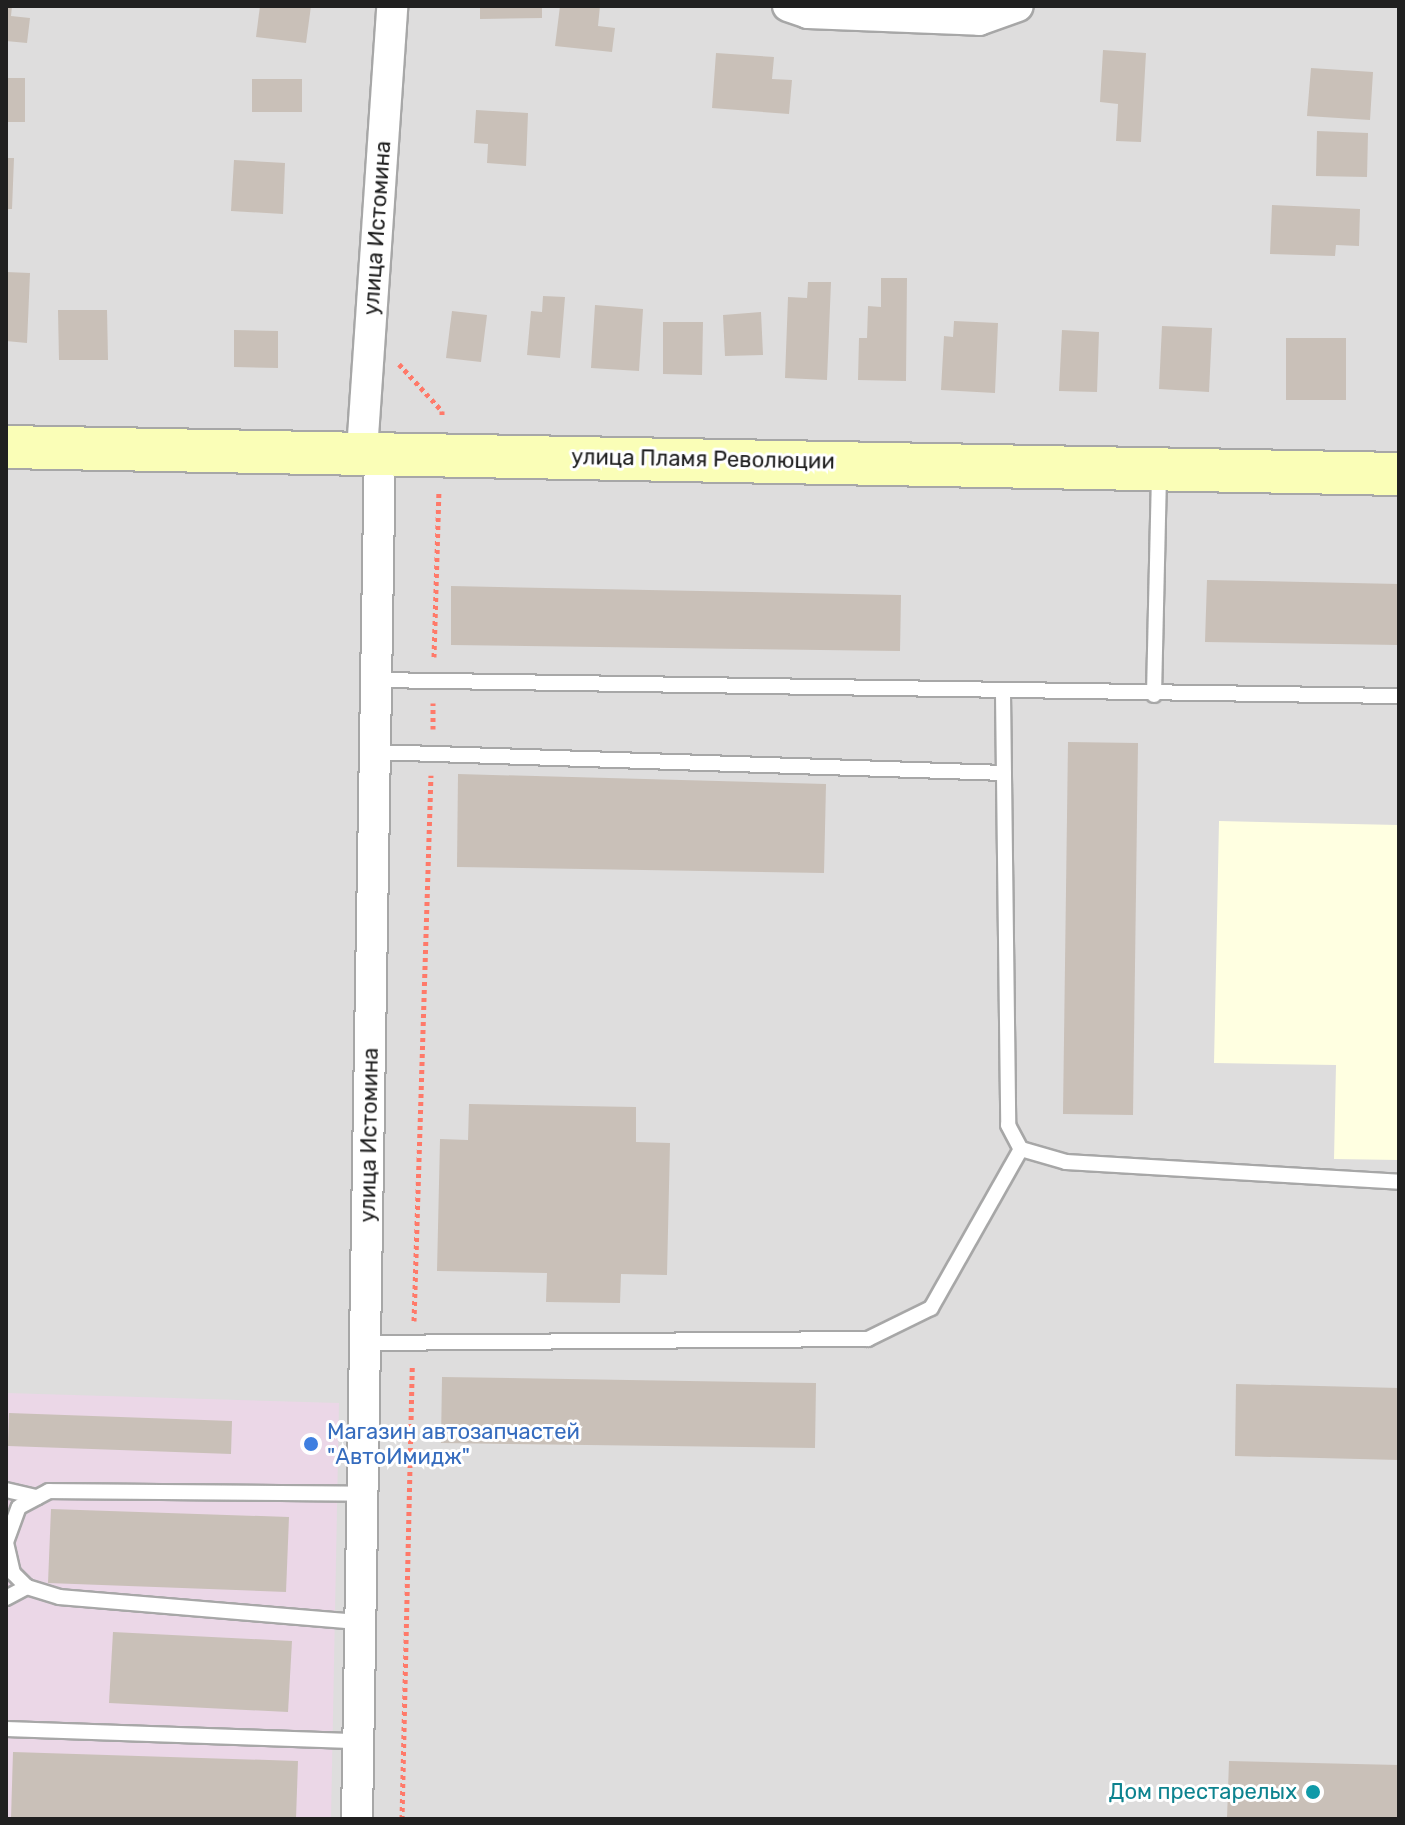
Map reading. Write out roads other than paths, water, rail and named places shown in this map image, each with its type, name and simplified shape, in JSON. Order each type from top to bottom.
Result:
[{"type":"street","name":"улица Истомина","points":[[357,1819],[376,680],[371,451],[392,6]]},
{"type":"street","points":[[788,6],[808,13],[979,20],[1018,6]]},
{"type":"street","name":"улица Пламя Революции","points":[[6,447],[371,451],[1399,474]]},
{"type":"lane","points":[[1154,695],[1159,469]]},
{"type":"lane","points":[[376,680],[1003,694],[1399,696]]},
{"type":"lane","points":[[1003,694],[1008,1125],[1021,1149],[1066,1162],[1399,1182]]},
{"type":"lane","points":[[375,752],[1004,773]]},
{"type":"lane","points":[[365,1343],[868,1339],[931,1308],[1021,1149]]},
{"type":"lane","points":[[6,1490],[37,1497]]},
{"type":"lane","points":[[360,1622],[60,1597],[27,1587],[13,1573],[6,1542],[19,1507],[49,1491],[362,1494]]},
{"type":"lane","points":[[6,1598],[27,1587]]},
{"type":"lane","points":[[6,1729],[358,1741]]},
{"type":"place","name":"Магазин автозапчастей \"АвтоИмидж\"","points":[[311,1444]]},
{"type":"place","name":"Дом престарелых","points":[[1313,1792]]}]
